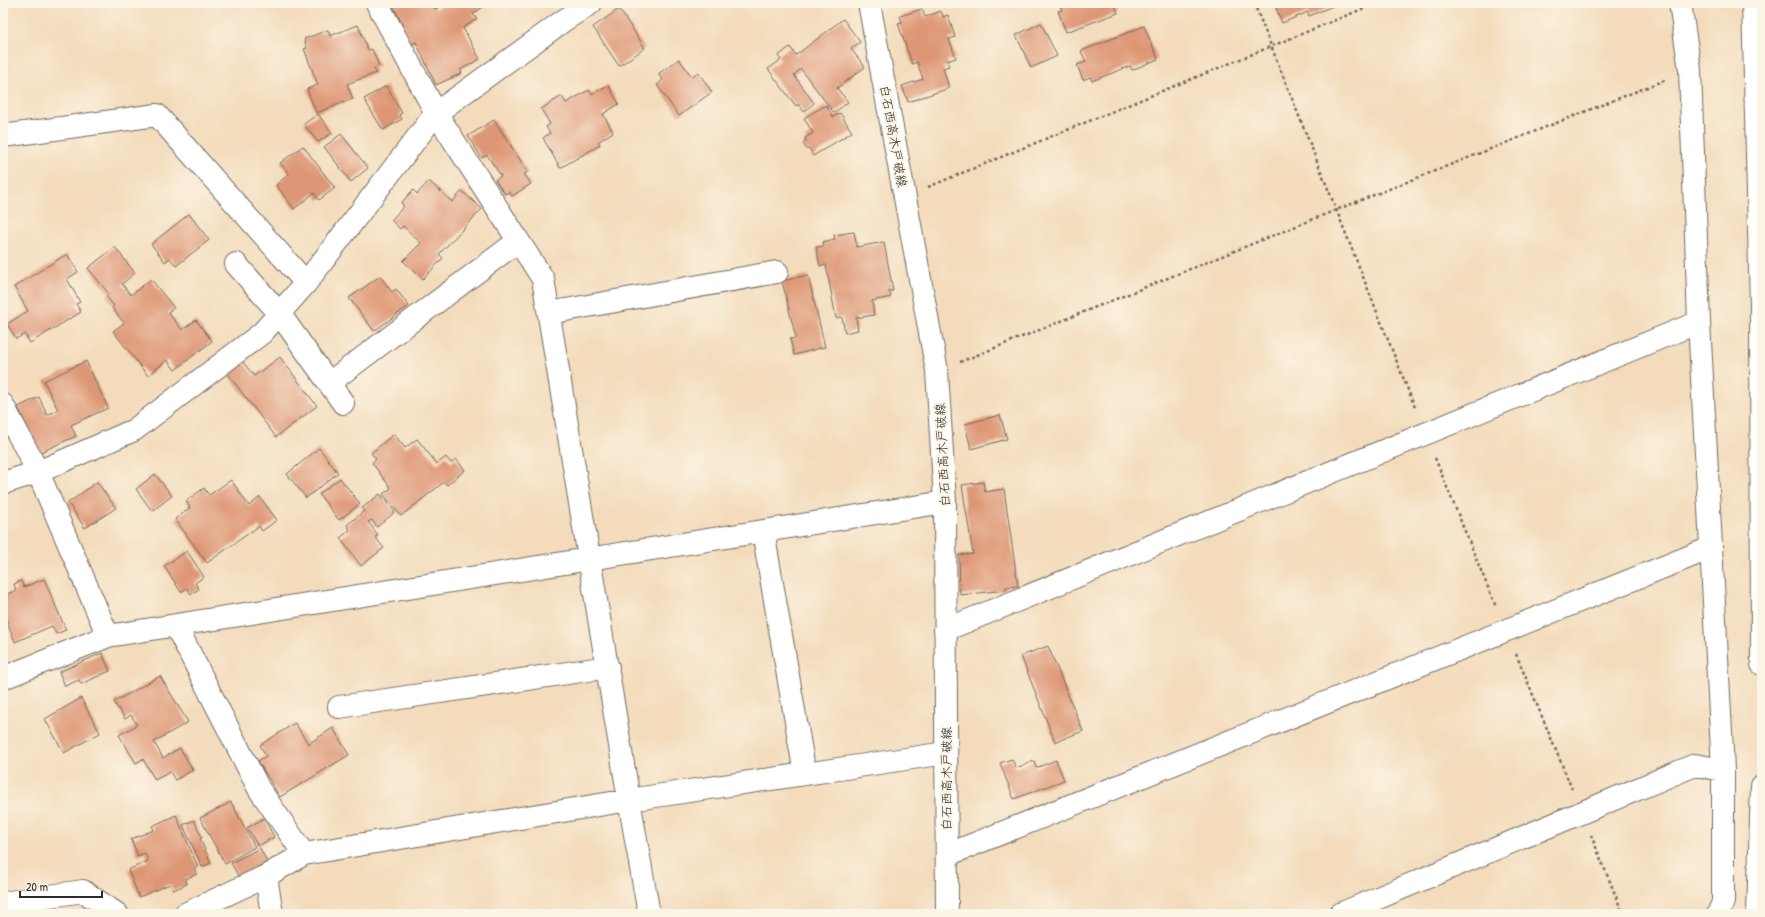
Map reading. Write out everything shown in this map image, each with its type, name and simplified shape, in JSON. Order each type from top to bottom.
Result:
[{"type":"main road","points":[[377,3],[436,114],[543,279],[649,914]]},
{"type":"main road","points":[[3,483],[38,472],[134,430],[262,333],[306,283],[436,114],[563,21],[591,3]]},
{"type":"main road","name":"白石西高木戸破線","points":[[869,3],[937,371],[945,502],[947,914]]},
{"type":"main road","points":[[1680,3],[1690,70],[1699,322],[1723,770],[1724,902],[1718,914]]},
{"type":"main road","points":[[1755,3],[1762,48]]},
{"type":"main road","points":[[1755,3],[1761,306],[1762,664]]},
{"type":"main road","points":[[3,136],[157,115],[306,283]]},
{"type":"main road","points":[[329,383],[518,241]]},
{"type":"main road","points":[[236,264],[279,313],[343,403]]},
{"type":"main road","points":[[549,313],[777,272]]},
{"type":"main road","points":[[945,630],[1699,322]]},
{"type":"main road","points":[[3,405],[38,472],[108,636]]},
{"type":"main road","points":[[3,678],[108,636],[945,502]]},
{"type":"main road","points":[[763,531],[805,774]]},
{"type":"main road","points":[[947,855],[1711,548]]},
{"type":"main road","points":[[176,626],[259,789],[304,854]]},
{"type":"main road","points":[[339,707],[608,667]]},
{"type":"main road","points":[[185,914],[266,876],[304,854],[629,800],[946,753]]},
{"type":"main road","points":[[1340,914],[1695,766],[1723,770]]},
{"type":"main road","points":[[1758,914],[1762,786]]},
{"type":"main road","points":[[266,876],[272,914]]},
{"type":"main road","points":[[3,903],[83,891],[117,914]]},
{"type":"path","points":[[1254,3],[1426,434],[1623,914]]},
{"type":"path","points":[[905,197],[1377,3]]},
{"type":"path","points":[[937,371],[1336,210],[1690,70]]},
{"type":"building","points":[[392,3],[432,3],[435,9],[444,5],[443,3],[489,3],[473,14],[477,19],[463,28],[480,59],[460,70],[462,73],[436,85],[416,42],[411,44]]},
{"type":"building","points":[[1059,3],[1114,3],[1118,13],[1066,32],[1058,11],[1062,10]]},
{"type":"building","points":[[1274,3],[1340,3],[1309,16],[1308,12],[1282,23]]},
{"type":"building","points":[[619,9],[645,48],[619,66],[593,27]]},
{"type":"building","points":[[922,9],[925,17],[941,11],[943,17],[948,15],[955,37],[949,39],[956,58],[947,61],[949,66],[943,68],[949,88],[908,102],[902,86],[923,79],[917,62],[912,64],[898,23],[902,22],[900,16]]},
{"type":"building","points":[[843,19],[860,42],[851,49],[865,67],[837,88],[848,102],[834,113],[801,69],[794,75],[814,103],[804,112],[798,104],[796,106],[768,69],[781,60],[778,56],[790,47],[796,55]]},
{"type":"building","points":[[1041,23],[1057,56],[1031,68],[1016,35]]},
{"type":"building","points":[[358,25],[368,50],[372,49],[379,66],[374,68],[376,73],[347,84],[353,99],[316,113],[307,89],[318,85],[304,49],[307,48],[304,39],[328,30],[330,36]]},
{"type":"building","points":[[1144,26],[1158,59],[1132,70],[1130,66],[1092,81],[1090,77],[1083,80],[1077,65],[1086,62],[1081,51]]},
{"type":"building","points":[[679,59],[692,77],[698,72],[712,92],[679,116],[657,85],[663,80],[658,74]]},
{"type":"building","points":[[608,85],[619,104],[603,114],[613,132],[598,142],[600,145],[560,168],[543,138],[550,133],[546,127],[550,124],[541,109],[562,96],[566,103],[589,90],[592,94]]},
{"type":"building","points":[[386,86],[402,113],[399,115],[402,119],[383,130],[364,99]]},
{"type":"building","points":[[826,105],[833,117],[840,113],[852,132],[813,156],[809,148],[807,150],[803,143],[806,141],[805,138],[813,133],[804,118]]},
{"type":"building","points":[[318,114],[332,133],[318,142],[304,124]]},
{"type":"building","points":[[494,120],[528,172],[524,174],[531,184],[512,196],[509,192],[505,194],[495,180],[501,176],[487,155],[482,158],[468,136]]},
{"type":"building","points":[[341,134],[368,168],[351,182],[324,147]]},
{"type":"building","points":[[303,146],[335,188],[319,200],[314,193],[294,209],[276,185],[289,174],[280,163]]},
{"type":"building","points":[[429,181],[452,202],[462,191],[482,209],[439,254],[443,258],[423,279],[403,261],[421,243],[403,226],[400,229],[391,220],[404,206],[401,203],[413,190],[417,194]]},
{"type":"building","points":[[189,214],[209,240],[176,266],[170,258],[165,262],[151,244]]},
{"type":"building","points":[[854,232],[857,247],[884,242],[893,291],[889,291],[891,297],[872,301],[874,315],[856,318],[858,330],[845,333],[842,317],[836,318],[826,265],[820,266],[816,247],[824,246],[823,242],[835,239],[834,235]]},
{"type":"building","points":[[115,247],[135,273],[122,284],[131,295],[151,279],[174,308],[168,312],[182,330],[196,320],[212,341],[175,370],[167,360],[148,376],[113,331],[124,323],[112,308],[114,306],[106,296],[109,294],[88,268]]},
{"type":"building","points":[[67,254],[78,272],[67,279],[80,302],[76,304],[81,312],[30,343],[25,334],[16,339],[7,324],[28,311],[14,287]]},
{"type":"building","points":[[808,275],[825,347],[794,355],[790,339],[796,338],[782,281]]},
{"type":"building","points":[[380,276],[392,292],[396,289],[409,306],[374,331],[349,298]]},
{"type":"building","points":[[280,357],[317,406],[276,437],[227,373],[242,361],[254,376]]},
{"type":"building","points":[[86,361],[108,408],[71,425],[76,436],[39,453],[18,407],[39,397],[47,415],[58,410],[44,381]]},
{"type":"building","points":[[1000,415],[1007,439],[971,449],[965,424]]},
{"type":"building","points":[[394,434],[405,448],[417,439],[437,464],[446,457],[451,463],[456,459],[465,470],[447,485],[444,482],[401,516],[383,494],[391,488],[372,463],[376,459],[371,453]]},
{"type":"building","points":[[319,448],[338,473],[306,498],[287,474]]},
{"type":"building","points":[[155,474],[172,496],[152,511],[136,489]]},
{"type":"building","points":[[340,478],[360,504],[339,520],[319,494]]},
{"type":"building","points":[[231,480],[249,506],[260,497],[277,520],[262,531],[259,526],[207,563],[175,519],[190,508],[186,501],[204,488],[209,495]]},
{"type":"building","points":[[97,482],[116,508],[85,528],[68,503]]},
{"type":"building","points":[[983,482],[985,492],[1004,489],[1018,586],[1006,587],[1006,590],[960,595],[959,555],[973,554],[962,485]]},
{"type":"building","points":[[380,494],[395,512],[377,527],[372,520],[368,522],[378,535],[375,537],[384,548],[361,566],[340,538],[350,530],[347,525],[364,511],[362,508]]},
{"type":"building","points":[[187,551],[204,577],[195,583],[199,589],[191,594],[187,588],[181,592],[164,566]]},
{"type":"building","points":[[44,579],[66,630],[56,634],[52,626],[15,642],[3,612],[3,596],[16,590],[14,584],[21,581],[24,587]]},
{"type":"building","points":[[1048,646],[1083,731],[1055,742],[1021,656]]},
{"type":"building","points":[[102,653],[110,671],[81,684],[79,680],[65,686],[59,672]]},
{"type":"building","points":[[160,676],[188,722],[154,742],[163,758],[180,748],[193,770],[175,780],[170,772],[155,780],[143,759],[136,763],[119,735],[137,725],[131,715],[125,719],[114,702]]},
{"type":"building","points":[[81,698],[100,733],[64,753],[45,719]]},
{"type":"building","points":[[295,723],[308,744],[333,728],[349,755],[280,797],[258,761],[266,756],[260,745]]},
{"type":"building","points":[[1012,759],[1016,768],[1034,761],[1036,768],[1056,760],[1064,780],[1014,799],[1000,763]]},
{"type":"building","points":[[231,802],[255,847],[225,864],[200,818]]},
{"type":"building","points":[[176,815],[198,867],[194,868],[197,874],[185,879],[187,884],[173,890],[170,884],[139,897],[128,870],[148,861],[145,853],[138,856],[131,839],[154,830],[152,826]]},
{"type":"building","points":[[264,818],[274,837],[258,846],[247,828]]},
{"type":"building","points":[[194,820],[202,838],[200,839],[211,863],[202,867],[183,825]]},
{"type":"building","points":[[260,848],[267,862],[239,877],[231,863]]}]
